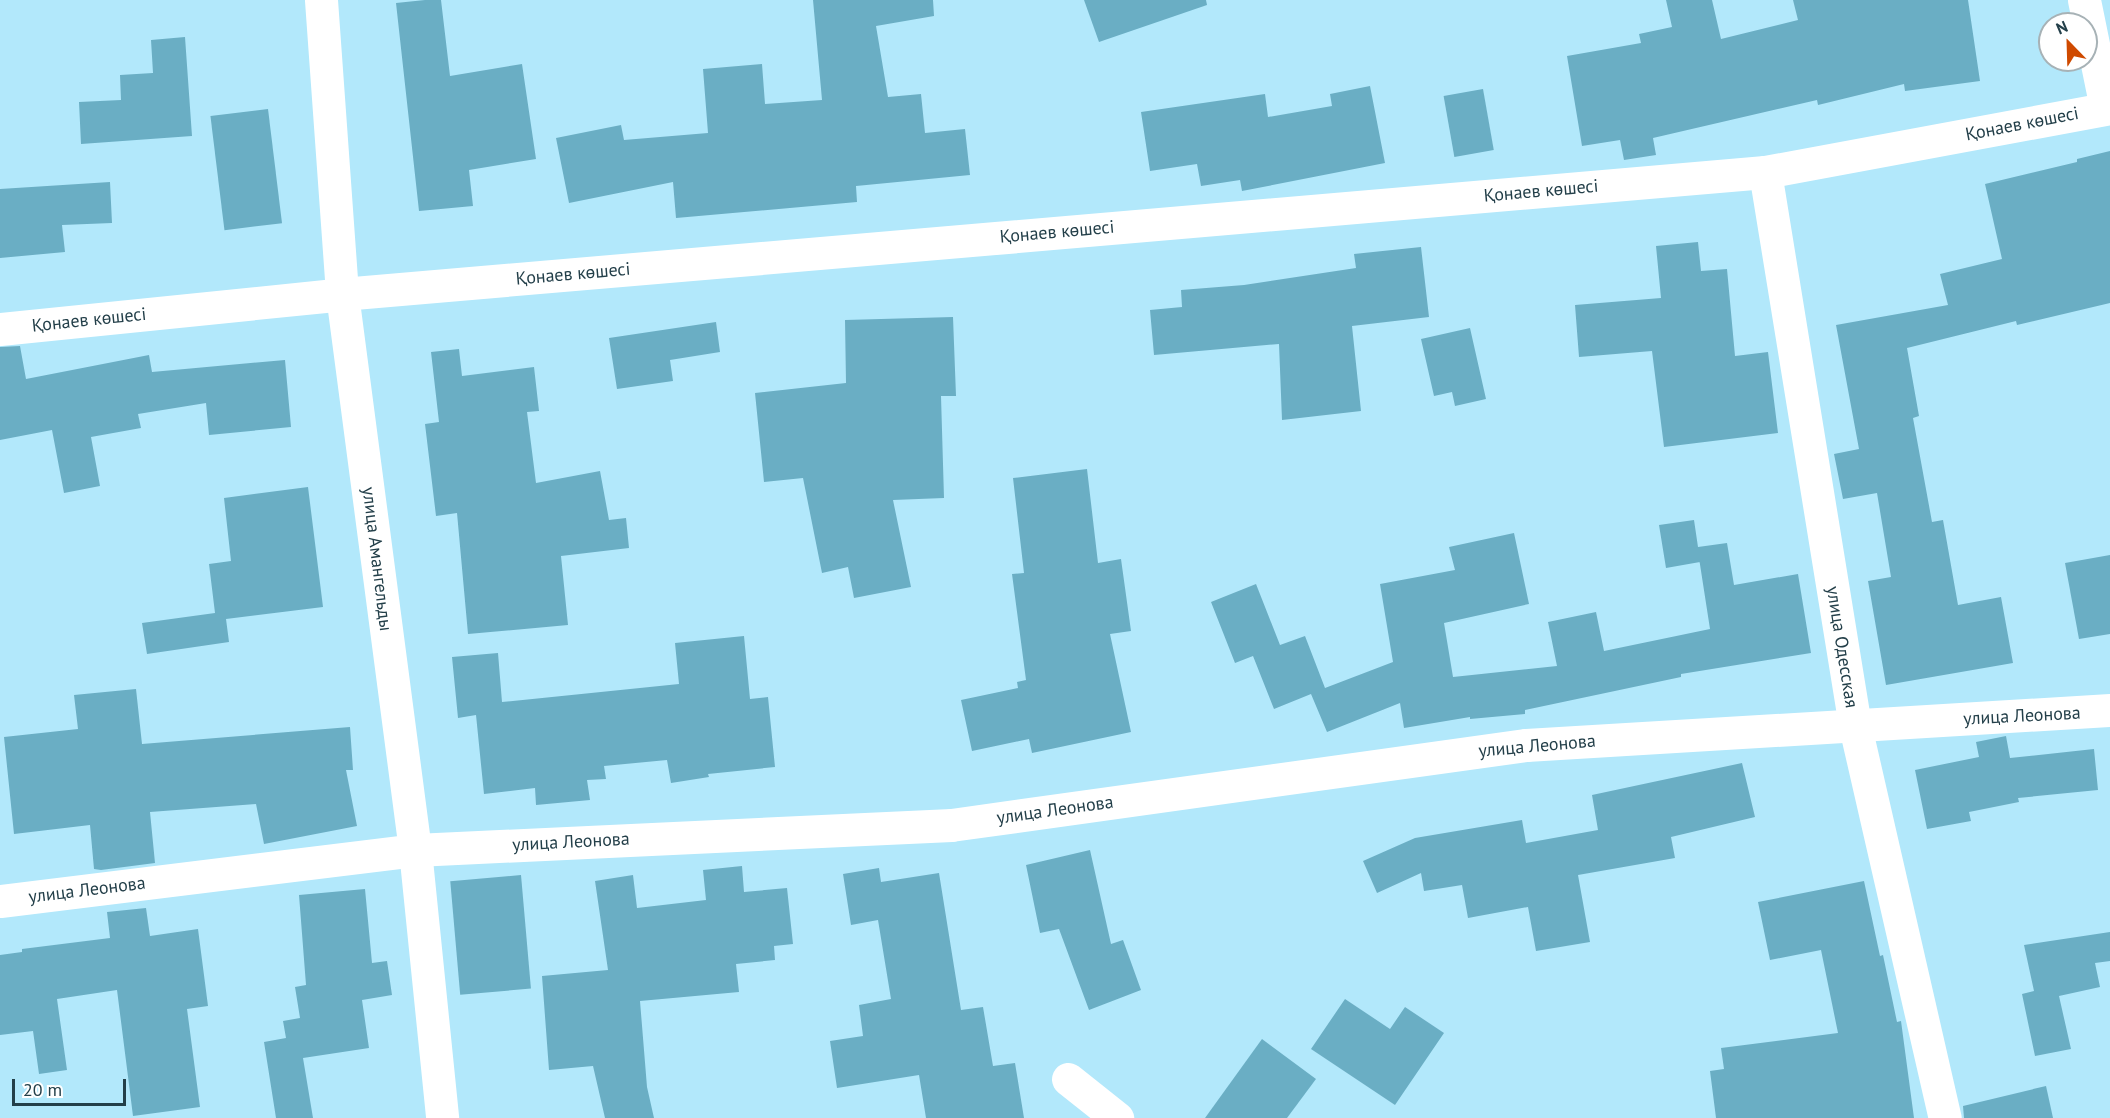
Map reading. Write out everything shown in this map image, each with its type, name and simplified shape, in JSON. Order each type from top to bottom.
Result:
[{"type":"street","name":"улица Амангельды","points":[[321,0],[342,294],[415,850],[442,1118]]},
{"type":"street","points":[[2084,0],[2108,108]]},
{"type":"street","name":"Қонаев көшесі","points":[[0,329],[342,294],[1765,172],[2108,108]]},
{"type":"street","name":"улица Одесская","points":[[1765,172],[1855,726],[1945,1118]]},
{"type":"street","name":"улица Леонова","points":[[0,901],[415,850],[951,825],[1526,745],[2110,710]]},
{"type":"street","points":[[1068,1079],[1117,1118]]},
{"type":"building","points":[[441,0],[450,76],[522,64],[536,159],[469,170],[473,206],[419,211],[396,3]]},
{"type":"building","points":[[813,0],[933,0],[934,16],[876,26],[888,97],[921,94],[925,133],[965,129],[970,175],[856,186],[857,202],[676,218],[673,182],[569,203],[556,138],[621,125],[624,140],[708,133],[703,69],[762,64],[765,104],[822,100]]},
{"type":"building","points":[[1084,0],[1206,0],[1207,5],[1099,42]]},
{"type":"building","points":[[1666,0],[1712,0],[1721,39],[1798,20],[1793,0],[1968,0],[1980,81],[1905,91],[1904,84],[1818,105],[1817,100],[1653,138],[1656,155],[1624,160],[1620,140],[1582,146],[1567,56],[1641,43],[1639,34],[1672,27]]},
{"type":"building","points":[[185,37],[192,136],[81,144],[79,102],[121,100],[120,75],[153,73],[151,40]]},
{"type":"building","points":[[1370,86],[1385,163],[1242,191],[1240,180],[1201,186],[1197,164],[1150,171],[1141,112],[1265,94],[1268,117],[1332,106],[1330,94]]},
{"type":"building","points":[[1483,89],[1494,150],[1454,157],[1444,96]]},
{"type":"building","points":[[268,109],[282,223],[224,230],[210,116]]},
{"type":"building","points":[[2110,151],[2110,303],[2017,325],[2016,321],[1907,348],[1919,416],[1913,418],[1932,522],[1943,520],[1958,605],[2001,597],[2013,663],[1886,685],[1868,581],[1891,577],[1877,493],[1843,499],[1834,454],[1859,449],[1836,325],[1948,305],[1940,274],[2002,259],[1985,184],[2077,162],[2077,159]]},
{"type":"building","points":[[110,182],[112,223],[62,225],[65,252],[0,258],[0,189]]},
{"type":"building","points":[[1698,242],[1701,271],[1727,269],[1735,356],[1768,352],[1778,433],[1664,447],[1652,351],[1579,357],[1575,305],[1661,298],[1656,246]]},
{"type":"building","points":[[1421,247],[1429,317],[1352,326],[1361,411],[1282,420],[1279,344],[1154,355],[1150,310],[1182,307],[1181,290],[1244,285],[1356,268],[1354,254]]},
{"type":"building","points":[[953,317],[956,396],[941,396],[944,498],[893,500],[911,587],[854,598],[848,567],[822,573],[803,478],[764,482],[755,393],[846,383],[845,320]]},
{"type":"building","points":[[716,322],[720,352],[670,360],[673,381],[617,389],[609,338]]},
{"type":"building","points":[[1470,328],[1486,399],[1455,406],[1452,392],[1434,396],[1421,339]]},
{"type":"building","points":[[20,346],[26,379],[149,355],[152,372],[285,360],[291,427],[209,435],[206,403],[138,414],[141,428],[91,437],[100,486],[64,493],[52,430],[0,440],[0,347]]},
{"type":"building","points":[[459,349],[462,376],[534,367],[539,411],[527,412],[536,483],[600,471],[609,520],[626,518],[629,548],[561,556],[568,625],[468,634],[457,513],[436,516],[425,424],[439,422],[431,352]]},
{"type":"building","points":[[1087,469],[1098,563],[1121,559],[1131,631],[1110,634],[1131,732],[1032,753],[1029,739],[972,751],[961,700],[1018,688],[1017,682],[1026,680],[1012,574],[1024,573],[1013,478]]},
{"type":"building","points":[[308,487],[323,607],[226,619],[229,642],[147,654],[142,623],[215,613],[209,564],[231,561],[224,498]]},
{"type":"building","points":[[1694,520],[1698,547],[1727,543],[1734,585],[1798,574],[1811,653],[1681,674],[1681,677],[1525,710],[1525,714],[1470,719],[1470,717],[1404,728],[1400,703],[1327,732],[1311,694],[1274,709],[1253,656],[1235,663],[1211,602],[1256,584],[1280,645],[1305,636],[1325,688],[1393,662],[1380,584],[1455,570],[1449,547],[1514,533],[1529,604],[1444,623],[1453,677],[1557,666],[1548,622],[1596,612],[1604,651],[1710,629],[1700,562],[1666,568],[1659,525]]},
{"type":"building","points":[[2110,555],[2110,634],[2079,639],[2065,563]]},
{"type":"building","points":[[744,636],[750,699],[768,697],[775,767],[708,774],[709,777],[671,783],[667,760],[604,766],[606,779],[587,780],[590,800],[536,805],[535,788],[484,794],[476,715],[458,718],[452,657],[498,653],[502,702],[679,684],[675,643]]},
{"type":"building","points":[[136,689],[142,744],[350,727],[353,770],[346,770],[357,826],[264,844],[256,804],[150,812],[155,863],[101,870],[94,869],[90,825],[14,834],[4,737],[78,729],[74,695]]},
{"type":"building","points":[[2006,736],[2010,758],[2094,749],[2098,790],[2018,798],[2019,802],[1969,812],[1971,821],[1927,829],[1915,770],[1979,757],[1976,742]]},
{"type":"building","points":[[1742,763],[1755,817],[1671,837],[1675,858],[1578,875],[1590,942],[1536,951],[1528,907],[1468,918],[1462,885],[1424,891],[1421,873],[1377,893],[1363,861],[1415,838],[1522,820],[1526,843],[1598,830],[1592,795]]},
{"type":"building","points":[[1090,850],[1111,944],[1123,940],[1141,990],[1089,1010],[1059,929],[1040,933],[1026,865]]},
{"type":"building","points":[[742,866],[744,892],[787,888],[793,944],[774,946],[775,960],[736,964],[739,992],[640,1001],[647,1087],[654,1118],[605,1118],[593,1066],[549,1070],[542,976],[608,970],[595,881],[633,875],[637,908],[706,900],[703,870]]},
{"type":"building","points":[[879,868],[881,882],[939,873],[961,1010],[983,1007],[993,1066],[1015,1063],[1024,1118],[926,1118],[919,1075],[837,1088],[830,1041],[863,1036],[859,1005],[891,999],[878,920],[851,925],[843,874]]},
{"type":"building","points":[[521,875],[531,989],[460,995],[450,881]]},
{"type":"building","points":[[1864,881],[1897,1022],[1901,1021],[1914,1118],[1716,1118],[1710,1071],[1724,1069],[1721,1048],[1838,1033],[1821,950],[1770,960],[1758,902]]},
{"type":"building","points":[[365,889],[372,963],[387,961],[392,995],[362,1000],[369,1048],[303,1058],[313,1118],[276,1118],[264,1042],[286,1038],[283,1021],[300,1018],[295,987],[306,985],[299,895]]},
{"type":"building","points":[[146,908],[150,936],[198,929],[208,1006],[187,1009],[200,1107],[133,1116],[117,990],[57,999],[67,1070],[39,1074],[33,1031],[0,1035],[0,955],[22,952],[22,949],[110,938],[107,912]]},
{"type":"building","points":[[2110,932],[2110,961],[2095,963],[2100,987],[2059,996],[2071,1049],[2035,1056],[2022,994],[2034,991],[2024,945]]},
{"type":"building","points":[[1345,999],[1390,1029],[1405,1007],[1444,1033],[1395,1105],[1311,1049]]},
{"type":"building","points":[[1262,1039],[1316,1079],[1287,1118],[1205,1118]]},
{"type":"building","points":[[2046,1086],[2053,1118],[1964,1118],[1963,1106]]}]
